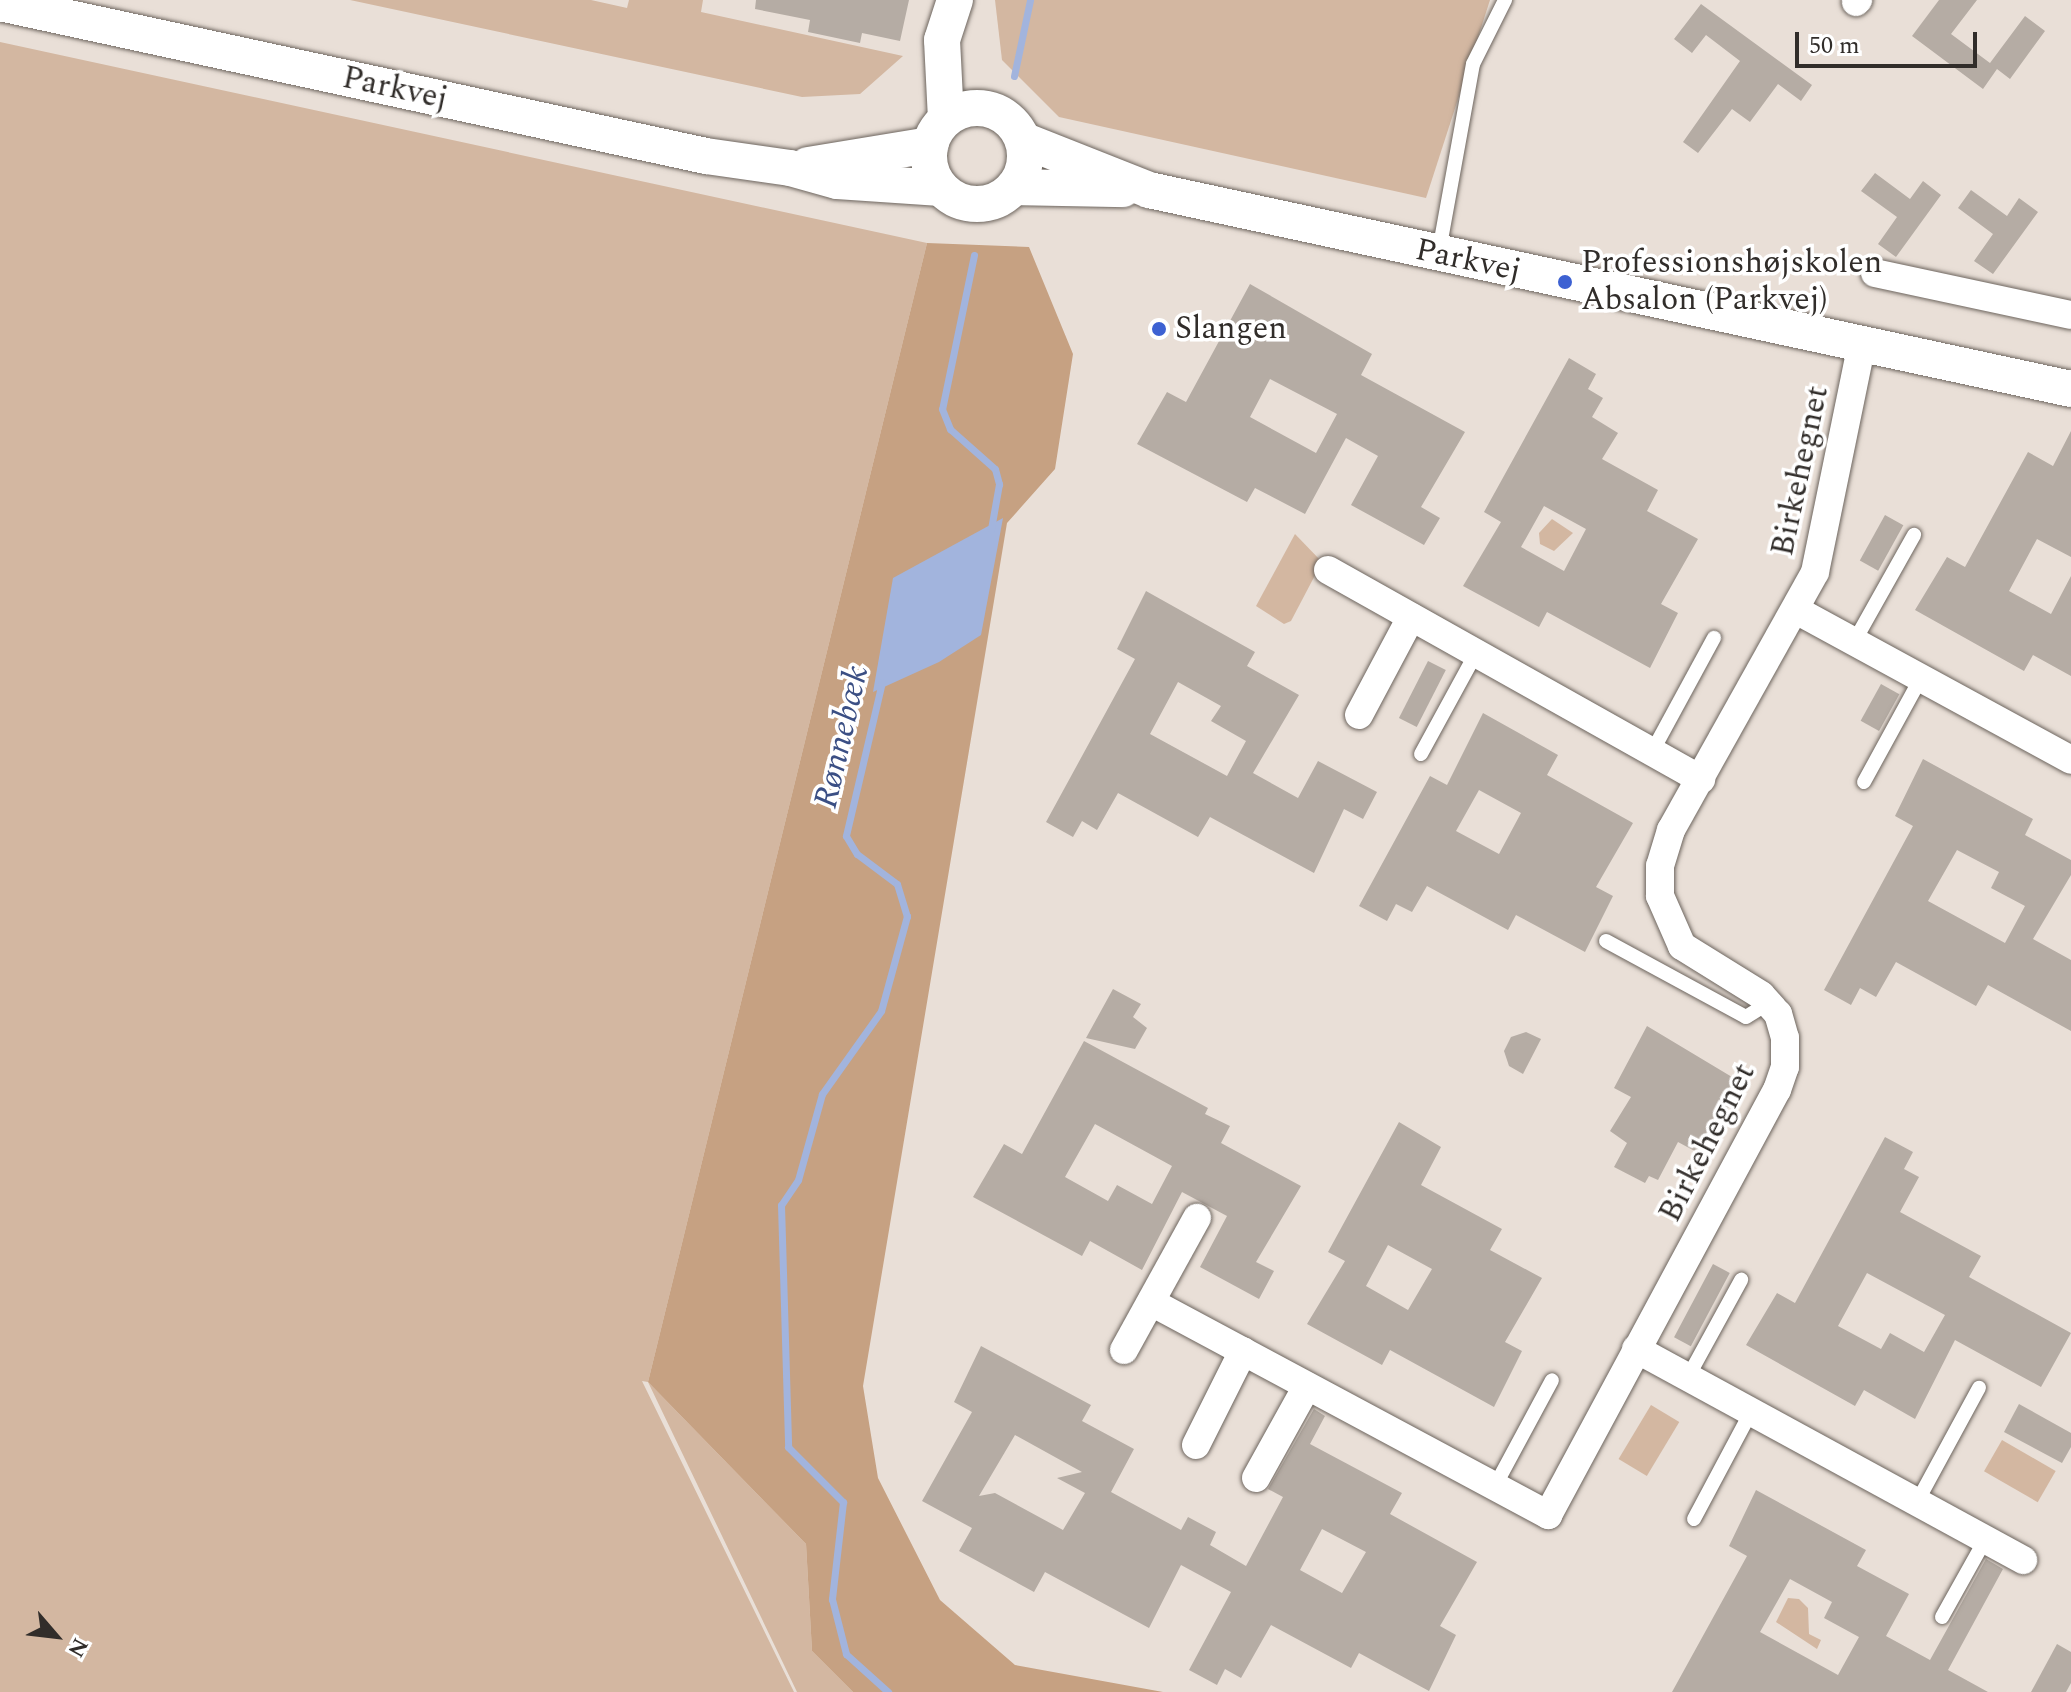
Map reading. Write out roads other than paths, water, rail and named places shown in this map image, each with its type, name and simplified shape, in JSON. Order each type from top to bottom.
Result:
[{"type":"street","points":[[951,123],[942,40],[955,0]]},
{"type":"street","points":[[951,123],[1000,113],[1023,140],[1025,164],[1014,187],[995,200],[972,204],[941,188],[930,168],[951,123],[963,45],[962,0]]},
{"type":"street","name":"Parkvej","points":[[0,3],[706,156],[790,168],[837,181],[941,188]]},
{"type":"street","name":"Parkvej","points":[[790,168],[951,123]]},
{"type":"street","name":"Parkvej","points":[[1023,140],[1149,190],[2071,389]]},
{"type":"street","name":"Parkvej","points":[[1014,187],[1149,190]]},
{"type":"street","points":[[1875,273],[2071,315]]},
{"type":"street","name":"Birkehegnet","points":[[1682,946],[1660,896],[1660,866],[1671,830],[1815,572],[1862,343]]},
{"type":"street","points":[[1328,570],[1701,779]]},
{"type":"street","points":[[1796,610],[2071,760]]},
{"type":"street","points":[[1359,715],[1411,617]]},
{"type":"street","points":[[1682,946],[1768,1003]]},
{"type":"street","name":"Birkehegnet","points":[[1151,1302],[1548,1515],[1777,1090],[1785,1038],[1768,1003]]},
{"type":"street","points":[[1124,1350],[1197,1218]]},
{"type":"street","points":[[1636,1349],[2023,1560]]},
{"type":"street","points":[[1196,1445],[1243,1351]]},
{"type":"street","points":[[1256,1478],[1307,1386]]},
{"type":"lane","points":[[1439,255],[1473,64],[1505,0]]},
{"type":"lane","points":[[1854,642],[1914,535]]},
{"type":"lane","points":[[1652,752],[1714,638]]},
{"type":"lane","points":[[1421,754],[1476,653]]},
{"type":"lane","points":[[1864,782],[1921,678]]},
{"type":"lane","points":[[1606,941],[1746,1017],[1768,1003]]},
{"type":"lane","points":[[1667,974],[1682,946]]},
{"type":"lane","points":[[1688,1377],[1741,1280]]},
{"type":"lane","points":[[1495,1486],[1552,1380]]},
{"type":"lane","points":[[1917,1502],[1979,1388]]},
{"type":"lane","points":[[1694,1519],[1751,1412]]},
{"type":"lane","points":[[1942,1617],[1985,1540]]},
{"type":"water","points":[[1003,518],[981,635],[939,662],[873,692],[893,578]]},
{"type":"waterway","name":"Rønnebæk","points":[[1014,76],[1030,0]]},
{"type":"waterway","name":"Rønnebæk","points":[[974,255],[942,409],[950,429],[995,469],[999,484],[991,529]]},
{"type":"waterway","name":"Rønnebæk","points":[[882,682],[846,836],[857,854],[897,884],[907,916],[881,1011],[822,1094],[798,1180],[781,1205],[788,1447],[843,1502],[832,1599],[846,1654],[888,1692]]},
{"type":"place","name":"Professionshøjskolen Absalon (Parkvej)","points":[[1565,282]]},
{"type":"place","name":"Slangen","points":[[1159,329]]}]
